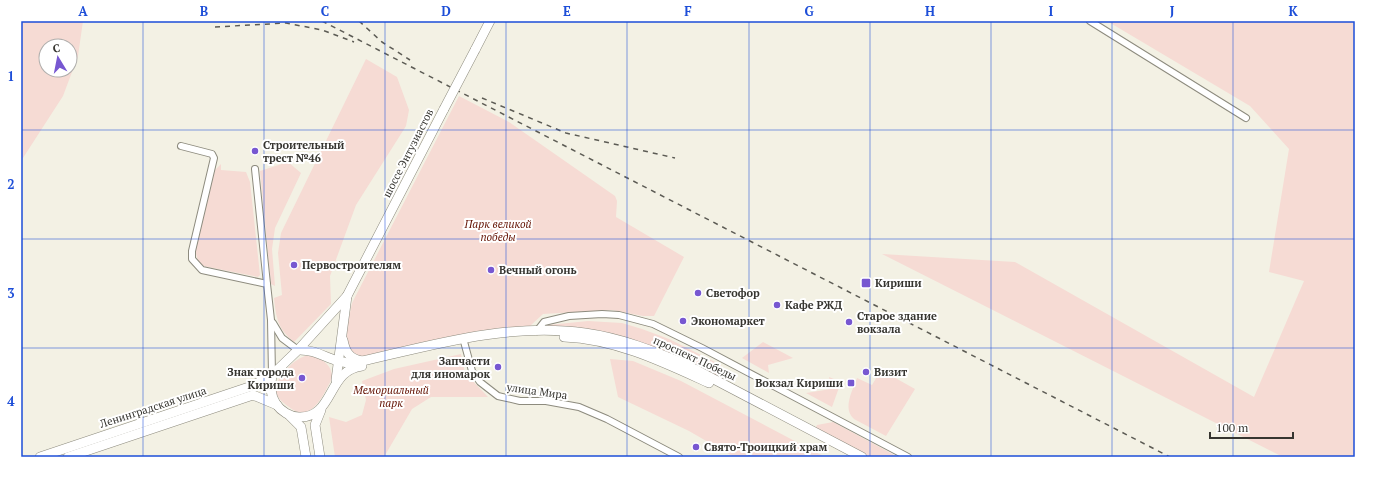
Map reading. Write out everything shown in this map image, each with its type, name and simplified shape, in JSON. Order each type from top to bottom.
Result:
[{"type":"main road","name":"шоссе Энтузиастов","points":[[347,296],[490,21]]},
{"type":"main road","points":[[332,392],[336,380],[347,296]]},
{"type":"main road","points":[[306,457],[301,427],[277,405],[273,398],[271,389],[272,374],[298,350],[347,296]]},
{"type":"main road","name":"проспект Победы","points":[[363,363],[463,341],[537,331],[595,335],[621,340],[660,353],[687,365],[862,457]]},
{"type":"main road","points":[[342,336],[347,353],[352,358],[363,363]]},
{"type":"main road","name":"проспект Победы","points":[[463,341],[542,336],[567,337],[629,349],[661,361],[717,387],[850,457]]},
{"type":"main road","points":[[298,350],[314,351],[328,358],[345,363],[363,363]]},
{"type":"main road","points":[[328,358],[333,368],[336,380]]},
{"type":"main road","points":[[320,457],[315,425],[322,409],[342,376],[346,372],[363,363]]},
{"type":"main road","name":"Ленинградская улица","points":[[40,457],[252,386],[272,374]]},
{"type":"main road","name":"Ленинградская улица","points":[[68,457],[252,395],[277,405]]},
{"type":"main road","points":[[289,415],[305,417],[322,409]]},
{"type":"street","points":[[1090,21],[1246,118]]},
{"type":"street","points":[[181,146],[206,151],[212,154],[214,158],[192,251],[192,260],[196,266],[202,270],[267,284]]},
{"type":"street","points":[[255,169],[271,320],[272,374]]},
{"type":"street","points":[[537,331],[544,322],[569,316],[619,315],[645,321],[702,348],[908,457]]},
{"type":"street","points":[[271,320],[282,338],[298,350]]},
{"type":"street","name":"улица Мира","points":[[463,341],[472,371],[480,382],[498,396],[520,401],[546,401],[579,407],[607,419],[679,457]]},
{"type":"green space","points":[[21,21],[83,21],[78,56],[78,38],[38,38],[38,78],[70,78],[63,96],[21,161]]},
{"type":"green space","points":[[1107,21],[1355,21],[1355,457],[1283,457],[882,254],[1015,262],[1254,397],[1304,281],[1269,272],[1289,149],[1250,106]]},
{"type":"green space","points":[[366,59],[397,77],[409,110],[406,126],[356,205],[330,276],[331,304],[294,342],[281,328],[277,317],[274,298],[282,295],[278,253],[281,233]]},
{"type":"green space","name":"Парк великой победы","points":[[459,96],[509,122],[615,196],[617,201],[616,217],[684,257],[654,316],[643,316],[612,310],[543,314],[530,326],[523,329],[408,346],[394,349],[388,353],[363,358],[349,350],[347,332],[352,303]]},
{"type":"green space","points":[[288,162],[301,173],[275,228],[272,249],[275,286],[271,284],[260,171]]},
{"type":"green space","points":[[221,164],[221,170],[246,172],[250,182],[260,275],[258,277],[203,266],[198,261],[195,250],[215,170]]},
{"type":"green space","points":[[588,321],[622,323],[669,339],[721,365],[724,374],[719,381],[547,328],[548,325]]},
{"type":"green space","points":[[763,342],[793,358],[768,365],[769,373],[742,358]]},
{"type":"green space","name":"Мемориальный парк","points":[[461,354],[465,373],[488,397],[431,397],[412,409],[384,457],[335,457],[329,417],[346,422],[362,415],[366,400],[362,381],[394,369]]},
{"type":"green space","points":[[305,356],[318,358],[326,363],[331,370],[332,377],[326,390],[316,405],[307,412],[301,412],[295,411],[282,401],[278,397],[275,389],[279,379],[287,369],[300,358]]},
{"type":"green space","points":[[610,359],[633,361],[681,381],[825,457],[734,457],[689,431],[618,397]]},
{"type":"green space","points":[[881,370],[915,389],[886,436],[854,419],[849,410],[851,393],[857,378],[872,385]]},
{"type":"green space","points":[[829,377],[841,382],[832,407],[806,393],[831,389]]},
{"type":"green space","points":[[833,422],[898,457],[866,457],[815,430],[817,425]]},
{"type":"railway","points":[[322,21],[1170,457]]},
{"type":"railway","points":[[359,21],[382,42],[410,60]]},
{"type":"railway","points":[[215,27],[286,23],[322,30],[354,42]]},
{"type":"railway","points":[[482,98],[566,133],[675,158]]},
{"type":"place","name":"Строительный трест №46","points":[[255,151]]},
{"type":"place","name":"Первостроителям","points":[[294,265]]},
{"type":"place","name":"Вечный огонь","points":[[491,270]]},
{"type":"place","name":"Кириши","points":[[866,283]]},
{"type":"place","name":"Светофор","points":[[698,293]]},
{"type":"place","name":"Кафе РЖД","points":[[777,305]]},
{"type":"place","name":"Экономаркет","points":[[683,321]]},
{"type":"place","name":"Старое здание вокзала","points":[[849,322]]},
{"type":"place","name":"Запчасти для иномарок","points":[[498,367]]},
{"type":"place","name":"Визит","points":[[866,372]]},
{"type":"place","name":"Знак города Кириши","points":[[302,378]]},
{"type":"place","name":"Вокзал Кириши","points":[[851,383]]},
{"type":"place","name":"Свято-Троицкий храм","points":[[696,447]]}]
